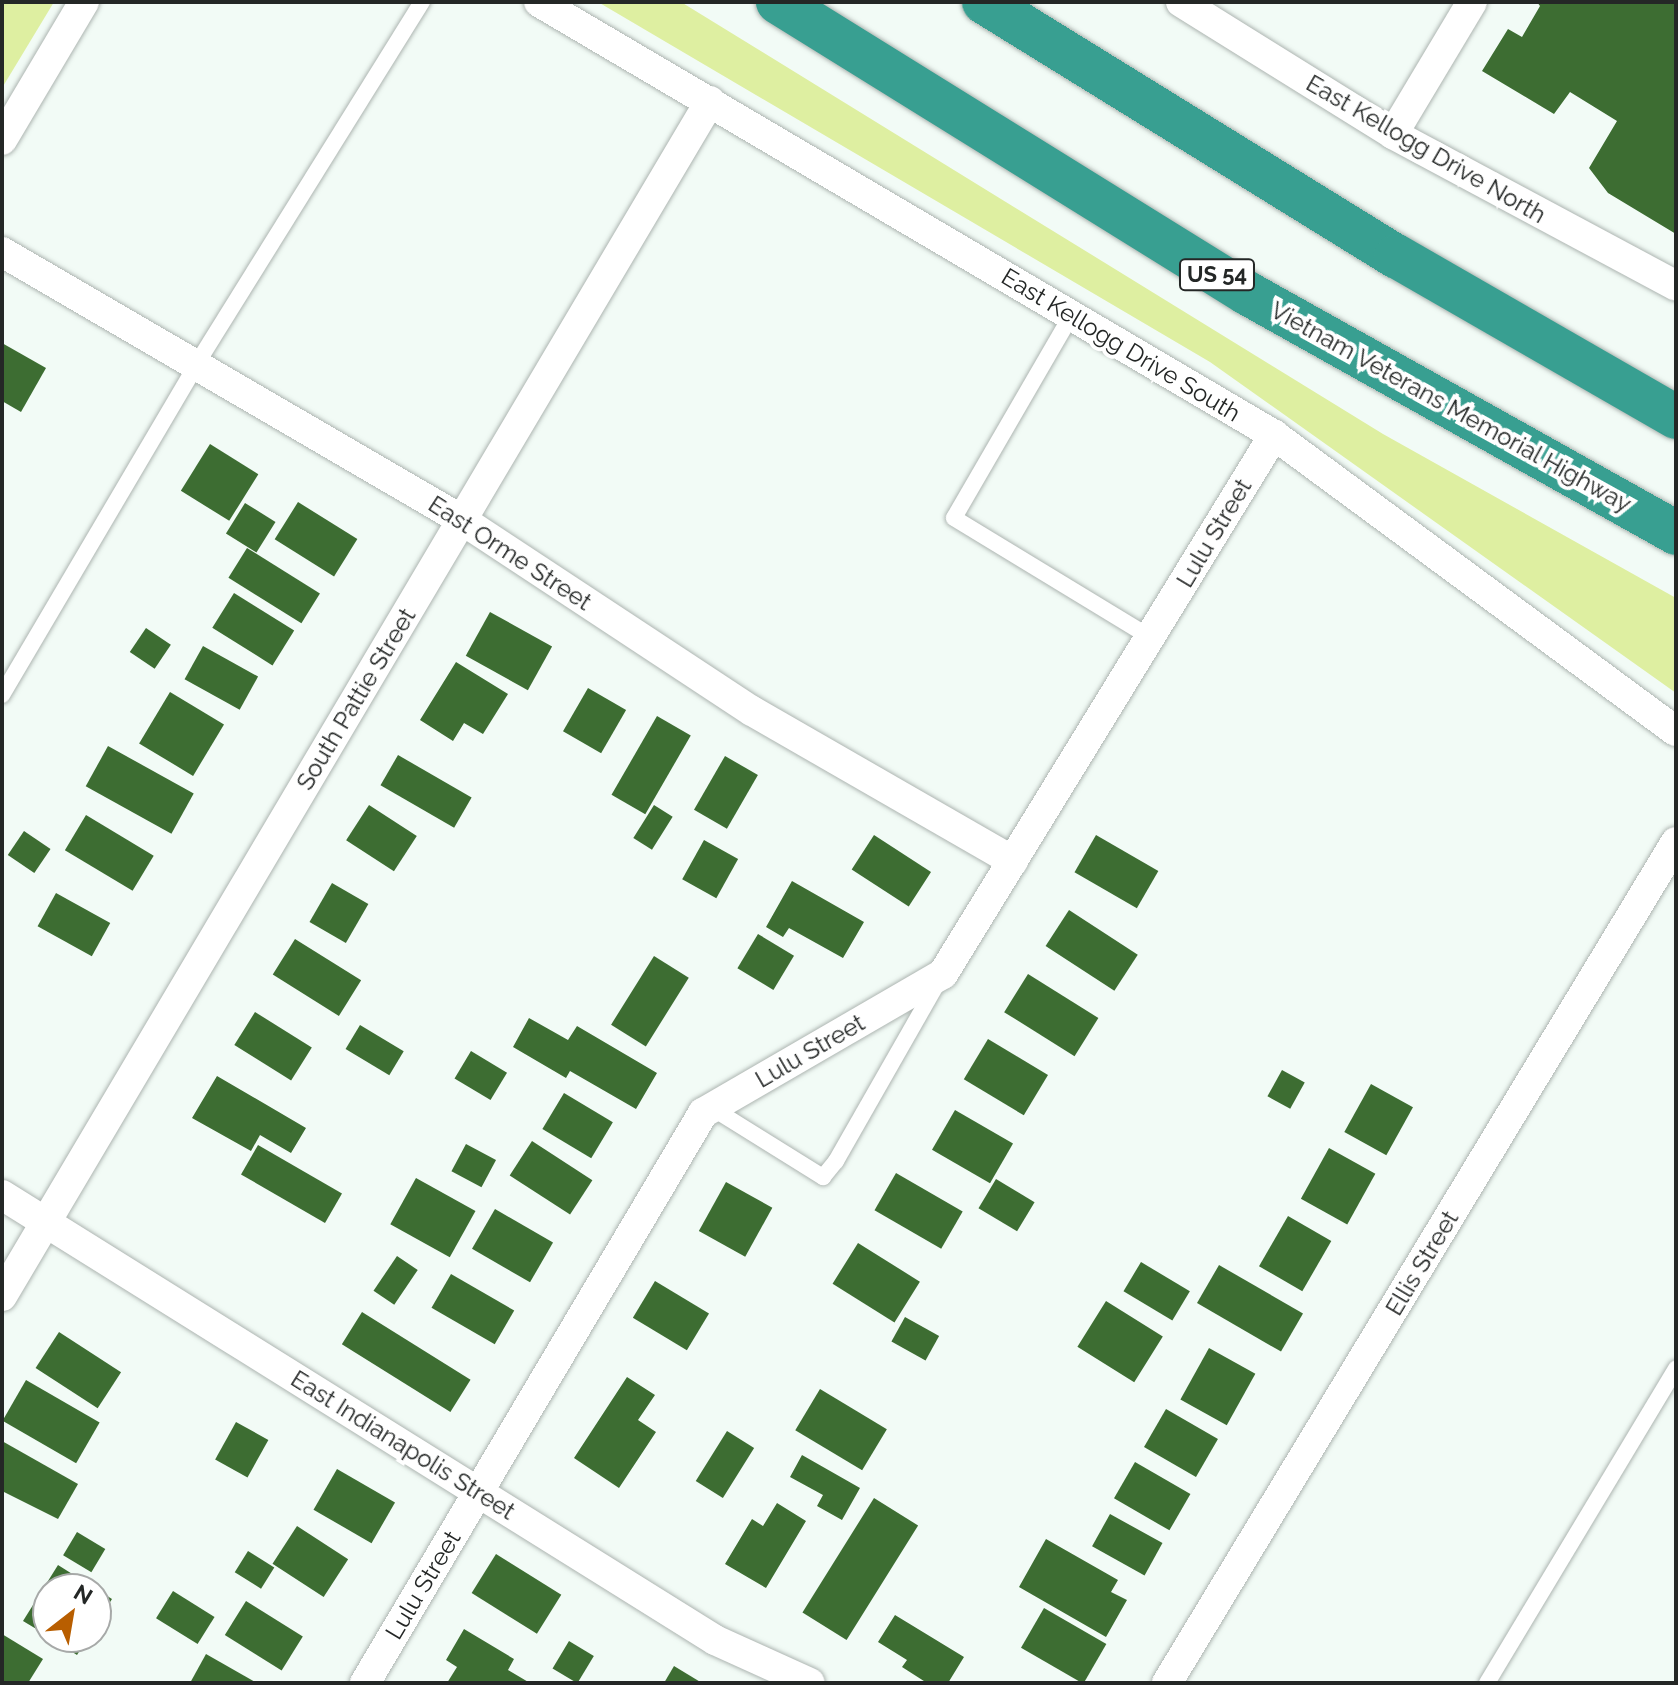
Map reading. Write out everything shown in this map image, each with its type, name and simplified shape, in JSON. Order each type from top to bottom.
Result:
[{"type":"highway","points":[[766,2],[814,27]]},
{"type":"highway","name":"Vietnam Veterans Memorial Highway","points":[[778,2],[1247,293],[1676,534]]},
{"type":"highway","points":[[984,2],[1396,256],[1676,417]]},
{"type":"street","points":[[2,140],[84,2]]},
{"type":"street","name":"East Kellogg Drive South","points":[[539,2],[1274,435],[1676,731]]},
{"type":"street","name":"East Kellogg Drive North","points":[[1181,2],[1393,134],[1676,286]]},
{"type":"street","points":[[1393,134],[1472,2]]},
{"type":"street","name":"South Pattie Street","points":[[2,1296],[710,101]]},
{"type":"street","name":"East Orme Street","points":[[2,252],[462,520],[752,711],[1013,861]]},
{"type":"street","name":"Lulu Street","points":[[365,1683],[703,1113],[943,974],[1274,435]]},
{"type":"street","name":"Ellis Street","points":[[1167,1683],[1676,842]]},
{"type":"street","name":"East Indianapolis Street","points":[[2,1195],[715,1640],[810,1683]]},
{"type":"lane","points":[[2,695],[196,365],[422,2]]},
{"type":"lane","points":[[1071,316],[954,518],[1150,637]]},
{"type":"lane","points":[[712,1108],[823,1177],[836,1161],[943,974]]},
{"type":"lane","points":[[1487,1683],[1676,1368]]},
{"type":"green space","points":[[2,2],[54,2],[2,88]]},
{"type":"green space","points":[[598,2],[681,2],[1383,434],[1676,598],[1676,693],[1210,362]]},
{"type":"building","points":[[1537,2],[1676,2],[1676,234],[1608,193],[1589,168],[1617,121],[1570,92],[1554,114],[1482,71],[1508,29],[1522,37],[1540,6]]},
{"type":"building","points":[[2,343],[46,368],[21,412],[2,401]]},
{"type":"building","points":[[210,444],[258,474],[229,521],[181,491]]},
{"type":"building","points":[[298,502],[357,539],[334,576],[275,539]]},
{"type":"building","points":[[245,503],[276,522],[256,553],[226,534]]},
{"type":"building","points":[[247,548],[320,594],[301,623],[228,578]]},
{"type":"building","points":[[234,593],[294,631],[272,665],[212,628]]},
{"type":"building","points":[[490,612],[552,646],[528,690],[466,656]]},
{"type":"building","points":[[146,628],[171,645],[155,669],[130,652]]},
{"type":"building","points":[[203,646],[258,677],[240,710],[185,679]]},
{"type":"building","points":[[456,662],[508,694],[483,734],[464,723],[453,741],[420,720]]},
{"type":"building","points":[[588,688],[626,710],[601,753],[563,731]]},
{"type":"building","points":[[170,692],[224,724],[193,776],[139,743]]},
{"type":"building","points":[[657,716],[691,736],[645,814],[612,795]]},
{"type":"building","points":[[108,746],[194,794],[171,834],[86,786]]},
{"type":"building","points":[[398,755],[472,798],[454,828],[380,785]]},
{"type":"building","points":[[725,756],[758,775],[727,829],[694,810]]},
{"type":"building","points":[[369,805],[417,836],[394,871],[346,840]]},
{"type":"building","points":[[654,805],[673,817],[652,850],[633,838]]},
{"type":"building","points":[[86,815],[154,856],[133,891],[65,850]]},
{"type":"building","points":[[24,831],[51,849],[34,873],[8,855]]},
{"type":"building","points":[[874,835],[931,872],[909,906],[852,869]]},
{"type":"building","points":[[1096,835],[1158,871],[1137,908],[1074,872]]},
{"type":"building","points":[[704,840],[738,859],[716,898],[682,879]]},
{"type":"building","points":[[792,881],[864,922],[843,958],[789,928],[783,937],[766,927]]},
{"type":"building","points":[[332,883],[368,904],[346,943],[310,922]]},
{"type":"building","points":[[56,893],[110,923],[92,956],[38,926]]},
{"type":"building","points":[[1069,910],[1138,955],[1114,991],[1046,946]]},
{"type":"building","points":[[758,934],[794,956],[773,990],[737,968]]},
{"type":"building","points":[[295,939],[361,980],[339,1016],[273,975]]},
{"type":"building","points":[[654,956],[689,978],[646,1046],[611,1025]]},
{"type":"building","points":[[1028,974],[1098,1018],[1075,1056],[1004,1012]]},
{"type":"building","points":[[255,1012],[312,1048],[291,1081],[234,1045]]},
{"type":"building","points":[[529,1018],[568,1040],[577,1026],[657,1073],[636,1109],[570,1071],[566,1078],[513,1047]]},
{"type":"building","points":[[360,1025],[404,1051],[389,1075],[346,1049]]},
{"type":"building","points":[[988,1039],[1048,1075],[1024,1115],[964,1079]]},
{"type":"building","points":[[471,1051],[507,1073],[491,1100],[455,1078]]},
{"type":"building","points":[[1282,1070],[1305,1083],[1290,1109],[1267,1096]]},
{"type":"building","points":[[217,1076],[306,1128],[291,1153],[260,1135],[251,1151],[192,1118]]},
{"type":"building","points":[[1371,1084],[1413,1107],[1386,1155],[1344,1132]]},
{"type":"building","points":[[564,1093],[613,1122],[591,1158],[542,1129]]},
{"type":"building","points":[[955,1110],[1013,1144],[990,1183],[932,1150]]},
{"type":"building","points":[[532,1141],[592,1180],[570,1215],[510,1175]]},
{"type":"building","points":[[466,1144],[496,1160],[481,1187],[451,1171]]},
{"type":"building","points":[[258,1145],[342,1194],[325,1223],[241,1174]]},
{"type":"building","points":[[1329,1148],[1375,1174],[1347,1224],[1301,1199]]},
{"type":"building","points":[[896,1173],[963,1212],[941,1249],[874,1210]]},
{"type":"building","points":[[416,1178],[475,1211],[450,1257],[390,1224]]},
{"type":"building","points":[[996,1179],[1035,1202],[1017,1231],[978,1208]]},
{"type":"building","points":[[726,1182],[772,1208],[745,1257],[699,1231]]},
{"type":"building","points":[[495,1209],[553,1242],[530,1282],[472,1249]]},
{"type":"building","points":[[1288,1216],[1331,1241],[1302,1291],[1259,1266]]},
{"type":"building","points":[[858,1243],[920,1282],[894,1322],[833,1284]]},
{"type":"building","points":[[397,1256],[418,1270],[394,1305],[374,1291]]},
{"type":"building","points":[[1141,1262],[1190,1291],[1172,1321],[1123,1291]]},
{"type":"building","points":[[1219,1265],[1303,1314],[1281,1352],[1197,1303]]},
{"type":"building","points":[[451,1274],[514,1310],[495,1344],[431,1308]]},
{"type":"building","points":[[655,1281],[709,1313],[687,1350],[633,1318]]},
{"type":"building","points":[[1106,1301],[1163,1337],[1134,1382],[1077,1347]]},
{"type":"building","points":[[362,1312],[471,1380],[450,1412],[342,1344]]},
{"type":"building","points":[[905,1317],[939,1336],[926,1360],[891,1341]]},
{"type":"building","points":[[59,1332],[121,1372],[98,1408],[36,1368]]},
{"type":"building","points":[[1209,1348],[1255,1374],[1227,1425],[1180,1400]]},
{"type":"building","points":[[627,1377],[655,1395],[638,1420],[656,1432],[619,1488],[574,1458]]},
{"type":"building","points":[[26,1380],[100,1422],[76,1463],[2,1421]]},
{"type":"building","points":[[820,1389],[887,1429],[862,1470],[795,1430]]},
{"type":"building","points":[[1166,1409],[1218,1439],[1196,1477],[1144,1447]]},
{"type":"building","points":[[236,1422],[268,1440],[248,1478],[215,1460]]},
{"type":"building","points":[[727,1431],[754,1448],[723,1498],[696,1481]]},
{"type":"building","points":[[2,1441],[78,1484],[58,1519],[2,1491]]},
{"type":"building","points":[[802,1455],[860,1488],[842,1520],[817,1506],[823,1495],[790,1477]]},
{"type":"building","points":[[1135,1462],[1190,1494],[1169,1530],[1114,1498]]},
{"type":"building","points":[[337,1469],[395,1502],[372,1543],[314,1510]]},
{"type":"building","points":[[874,1498],[918,1526],[847,1640],[802,1612]]},
{"type":"building","points":[[777,1503],[806,1521],[766,1588],[725,1564],[752,1519],[763,1526]]},
{"type":"building","points":[[1110,1514],[1162,1543],[1145,1575],[1092,1546]]},
{"type":"building","points":[[297,1526],[348,1559],[324,1597],[272,1564]]},
{"type":"building","points":[[77,1532],[105,1549],[91,1572],[63,1555]]},
{"type":"building","points":[[1046,1539],[1118,1580],[1111,1592],[1127,1600],[1106,1637],[1019,1587]]},
{"type":"building","points":[[248,1551],[274,1567],[261,1589],[235,1572]]},
{"type":"building","points":[[496,1554],[561,1595],[537,1634],[472,1593]]},
{"type":"building","points":[[58,1565],[71,1573],[53,1573]]},
{"type":"building","points":[[173,1591],[215,1617],[198,1644],[156,1618]]},
{"type":"building","points":[[246,1601],[303,1637],[282,1670],[225,1635]]},
{"type":"building","points":[[32,1607],[32,1626],[23,1621]]},
{"type":"building","points":[[1044,1608],[1106,1644],[1084,1683],[1021,1648]]},
{"type":"building","points":[[895,1615],[964,1657],[948,1683],[927,1683],[902,1667],[907,1660],[878,1642]]},
{"type":"building","points":[[464,1629],[514,1659],[508,1670],[530,1683],[447,1683],[457,1667],[446,1660]]},
{"type":"building","points":[[2,1634],[43,1659],[28,1683],[2,1683]]},
{"type":"building","points":[[569,1641],[594,1656],[578,1683],[553,1668]]},
{"type":"building","points":[[206,1654],[257,1683],[190,1683]]},
{"type":"building","points":[[674,1666],[702,1683],[664,1683]]}]
